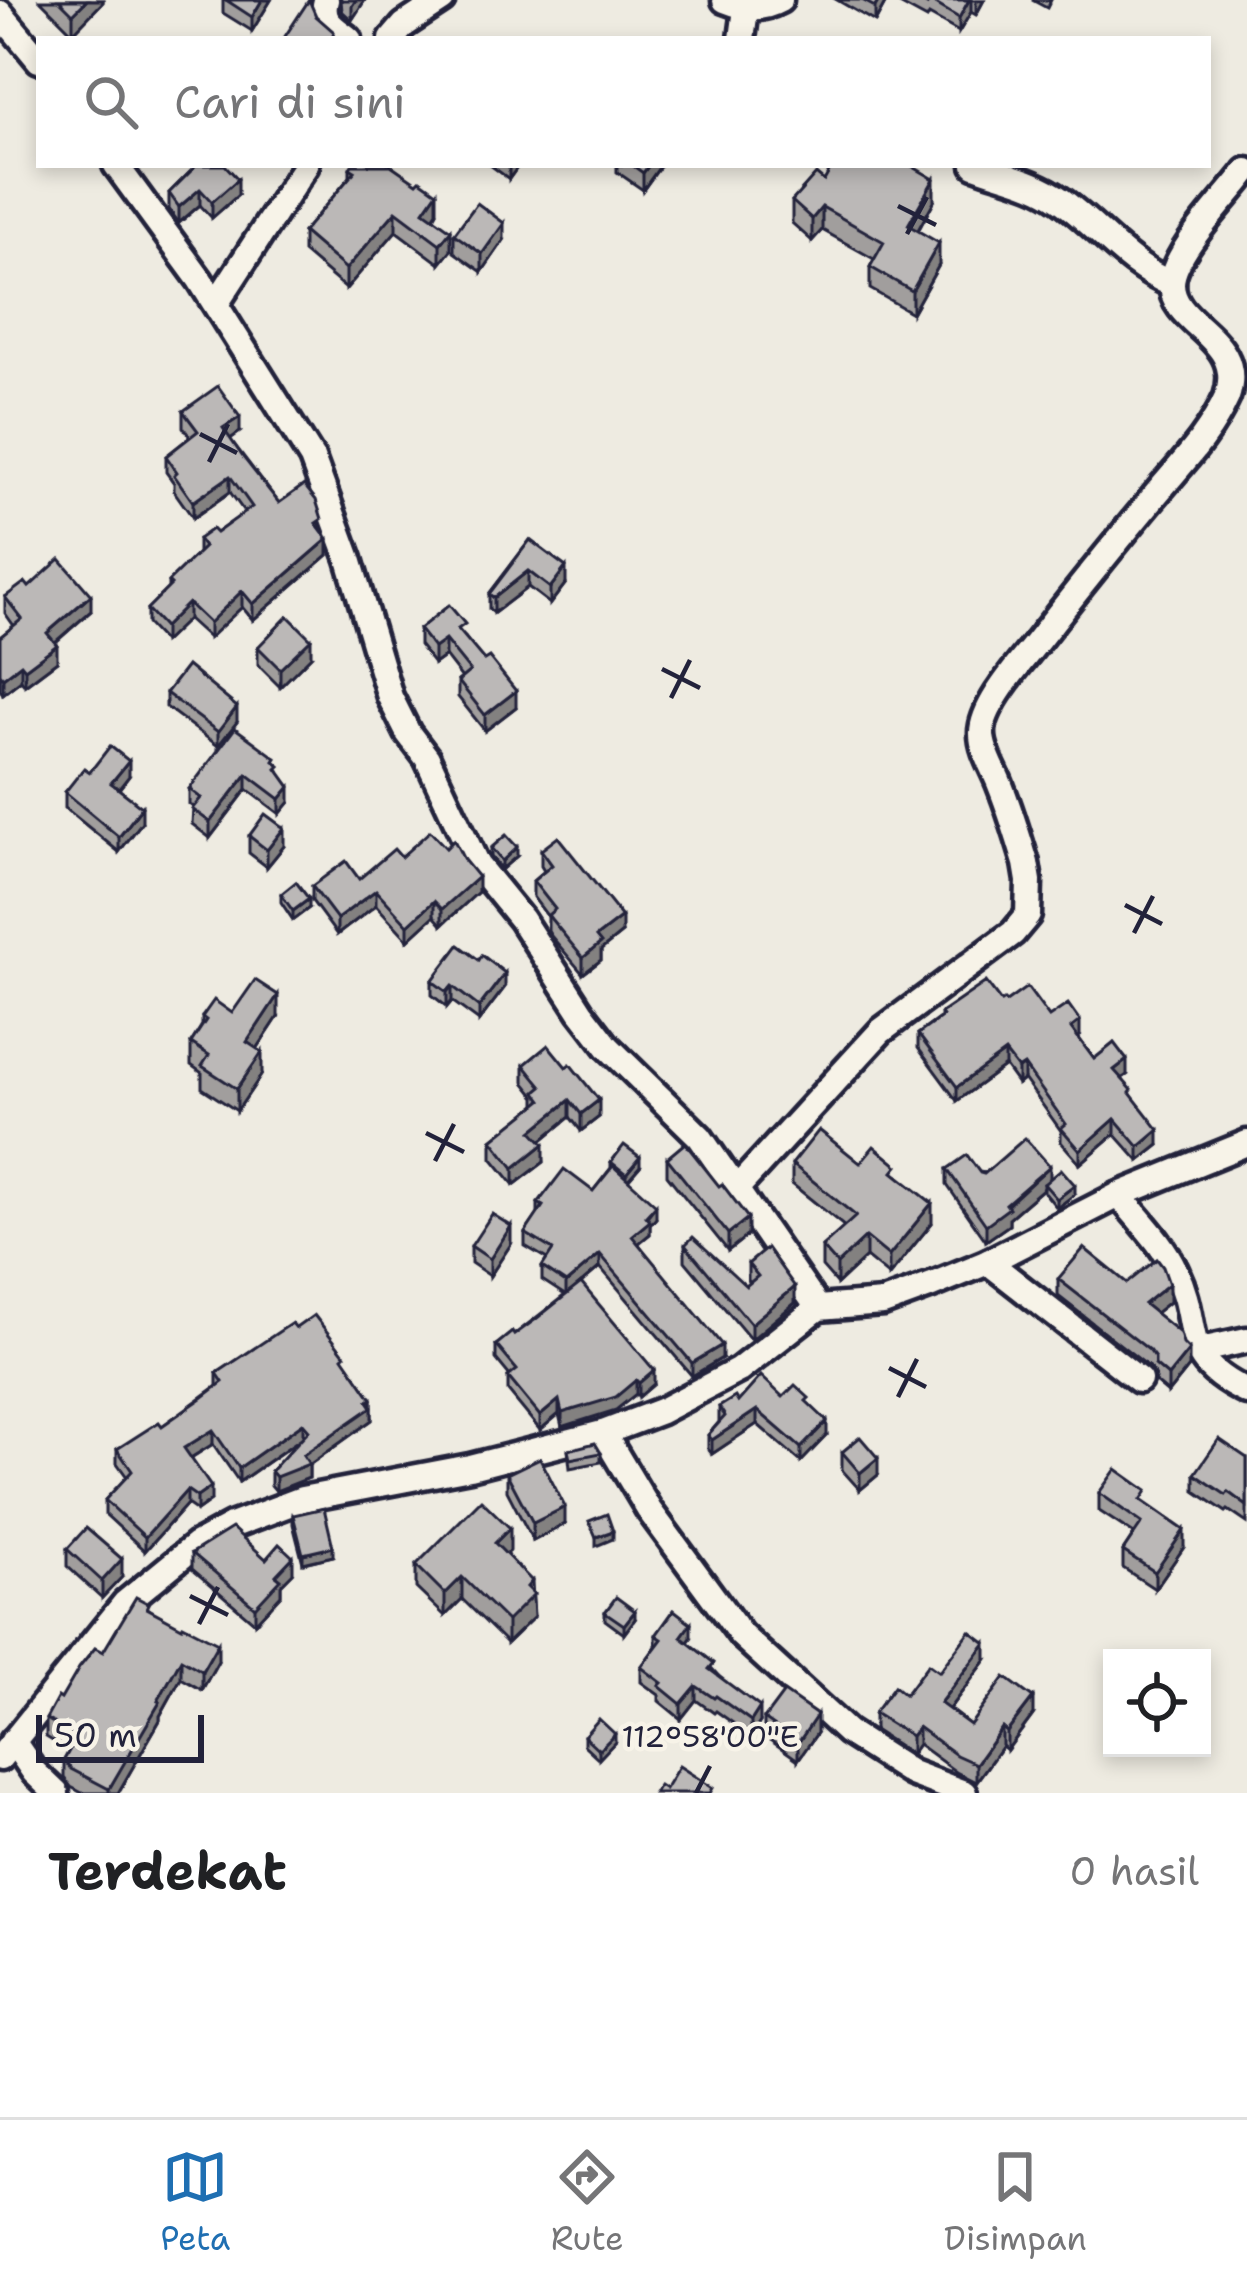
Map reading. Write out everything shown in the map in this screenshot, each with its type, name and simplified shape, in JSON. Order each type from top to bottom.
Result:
[{"type":"street","points":[[326,0],[325,19],[345,36]]},
{"type":"street","points":[[395,36],[442,0]]},
{"type":"street","points":[[741,36],[735,4],[769,6],[780,0]]},
{"type":"street","points":[[0,13],[36,55]]},
{"type":"street","points":[[118,168],[215,304],[313,458],[390,697],[427,758],[477,865],[521,919],[608,1047],[700,1138],[818,1308]]},
{"type":"street","points":[[215,304],[304,168]]},
{"type":"street","points":[[985,168],[1029,182],[1060,199],[1151,276],[1172,284]]},
{"type":"street","points":[[736,1188],[881,1031],[1013,933],[1028,916],[1026,862],[987,756],[983,725],[1016,668],[1198,447],[1229,394],[1234,376],[1231,359],[1180,306],[1172,284],[1180,260],[1206,218],[1247,171]]},
{"type":"street","points":[[56,1793],[6,1749],[125,1603],[196,1545],[302,1499],[470,1467],[603,1433],[661,1412],[739,1370],[818,1308],[883,1303],[988,1262],[1119,1195],[1247,1143]]},
{"type":"street","points":[[1119,1195],[1175,1270],[1196,1351],[1206,1365],[1247,1392]]},
{"type":"street","points":[[988,1262],[1139,1380]]},
{"type":"street","points":[[1196,1351],[1247,1340]]},
{"type":"street","points":[[603,1433],[649,1510],[741,1635],[847,1732],[911,1773],[964,1793]]},
{"type":"building","points":[[59,0],[87,0],[73,14]]},
{"type":"building","points":[[226,0],[262,0],[252,17]]},
{"type":"building","points":[[309,0],[316,16],[334,32],[332,36],[285,36]]},
{"type":"building","points":[[929,0],[969,0],[959,18]]},
{"type":"building","points":[[194,168],[228,168],[238,179],[212,202],[200,189],[179,207],[169,193]]},
{"type":"building","points":[[350,168],[395,168],[417,183],[420,180],[437,192],[424,211],[451,230],[440,244],[396,211],[346,269],[303,232],[355,171]]},
{"type":"building","points":[[831,168],[915,168],[934,179],[908,225],[939,243],[912,291],[870,267],[884,242],[822,207],[812,219],[792,201],[816,174],[824,181]]},
{"type":"building","points":[[477,203],[504,223],[482,254],[454,234]]},
{"type":"building","points":[[218,386],[240,417],[223,428],[243,457],[279,503],[304,485],[316,500],[322,519],[316,523],[328,539],[253,604],[242,591],[209,623],[188,603],[164,627],[147,609],[204,547],[198,539],[212,529],[216,533],[252,507],[230,476],[193,502],[166,456],[198,431],[183,411]]},
{"type":"building","points":[[530,540],[566,567],[550,588],[528,571],[494,598],[489,594]]},
{"type":"building","points":[[60,559],[91,595],[47,633],[57,645],[25,669],[21,664],[3,678],[0,637],[22,619],[5,597],[25,582],[29,587]]},
{"type":"building","points":[[449,605],[465,624],[458,629],[516,691],[485,715],[458,681],[470,671],[445,640],[434,648],[419,629]]},
{"type":"building","points":[[288,616],[311,639],[280,669],[258,647]]},
{"type":"building","points":[[187,666],[237,707],[218,732],[166,693]]},
{"type":"building","points":[[235,728],[276,758],[277,769],[290,787],[280,799],[247,774],[210,822],[192,809],[201,798],[189,789]]},
{"type":"building","points":[[110,746],[129,761],[111,783],[142,807],[119,837],[65,792],[84,768],[90,772]]},
{"type":"building","points":[[265,814],[284,828],[267,850],[249,836]]},
{"type":"building","points":[[430,831],[446,848],[454,840],[478,877],[442,909],[434,901],[408,925],[376,890],[337,919],[312,886],[346,861],[359,879],[394,849],[401,857]]},
{"type":"building","points":[[506,835],[517,847],[502,861],[491,848]]},
{"type":"building","points":[[558,837],[622,917],[596,937],[601,943],[583,958],[548,915],[555,909],[533,881],[552,865],[541,850]]},
{"type":"building","points":[[296,882],[309,899],[293,911],[281,894]]},
{"type":"building","points":[[459,945],[505,973],[479,1007],[452,986],[447,992],[432,981]]},
{"type":"building","points":[[255,980],[278,995],[247,1042],[262,1052],[237,1089],[202,1066],[209,1055],[191,1043],[214,1000],[232,1013]]},
{"type":"building","points":[[986,982],[1001,1002],[1027,987],[1049,1017],[1068,1004],[1080,1021],[1071,1028],[1094,1059],[1114,1043],[1127,1060],[1114,1070],[1159,1130],[1139,1147],[1115,1119],[1080,1150],[1061,1128],[1066,1124],[1024,1065],[1018,1069],[1005,1052],[957,1087],[918,1034]]},
{"type":"building","points":[[548,1045],[599,1100],[581,1114],[570,1100],[532,1131],[544,1144],[514,1168],[492,1140],[542,1100],[536,1092],[542,1087],[524,1065]]},
{"type":"building","points":[[819,1130],[860,1163],[874,1146],[898,1166],[893,1172],[932,1203],[889,1256],[866,1237],[837,1264],[822,1247],[856,1216],[792,1164]]},
{"type":"building","points":[[1025,1138],[1050,1166],[986,1225],[947,1169],[967,1155],[984,1174]]},
{"type":"building","points":[[685,1143],[748,1218],[728,1234],[667,1158]]},
{"type":"building","points":[[624,1145],[640,1157],[626,1174],[611,1162]]},
{"type":"building","points":[[613,1166],[656,1205],[646,1216],[650,1221],[632,1236],[722,1345],[692,1363],[600,1254],[566,1283],[542,1267],[553,1250],[525,1233],[543,1206],[538,1203],[564,1169],[593,1191]]},
{"type":"building","points":[[1061,1169],[1075,1185],[1057,1199],[1044,1184]]},
{"type":"building","points":[[492,1214],[511,1226],[490,1259],[471,1246]]},
{"type":"building","points":[[693,1237],[746,1286],[758,1276],[748,1264],[767,1248],[795,1287],[751,1324],[685,1245]]},
{"type":"building","points":[[1084,1248],[1127,1283],[1157,1259],[1163,1267],[1169,1284],[1144,1304],[1180,1333],[1189,1350],[1168,1376],[1155,1365],[1149,1350],[1058,1279]]},
{"type":"building","points":[[581,1283],[654,1370],[616,1397],[562,1413],[559,1400],[540,1416],[508,1377],[517,1370],[496,1345]]},
{"type":"building","points":[[314,1315],[345,1355],[372,1399],[368,1401],[372,1407],[303,1455],[309,1464],[276,1477],[271,1471],[309,1430],[303,1423],[239,1468],[213,1430],[184,1448],[211,1487],[197,1497],[187,1490],[145,1537],[105,1500],[132,1471],[117,1449],[202,1398],[223,1382],[217,1373],[292,1323],[296,1328]]},
{"type":"building","points":[[761,1376],[783,1397],[795,1385],[827,1421],[801,1448],[757,1410],[712,1440],[708,1435],[725,1416],[719,1407],[735,1397],[738,1402]]},
{"type":"building","points":[[860,1437],[878,1458],[860,1473],[842,1452]]},
{"type":"building","points":[[1219,1439],[1247,1458],[1247,1506],[1195,1474]]},
{"type":"building","points":[[595,1443],[601,1453],[570,1459],[568,1450]]},
{"type":"building","points":[[540,1458],[565,1507],[533,1523],[507,1474]]},
{"type":"building","points":[[1116,1469],[1147,1491],[1141,1500],[1184,1530],[1155,1572],[1123,1551],[1142,1523],[1099,1493]]},
{"type":"building","points":[[481,1500],[510,1528],[495,1543],[532,1581],[527,1587],[534,1594],[507,1621],[462,1577],[445,1594],[416,1565]]},
{"type":"building","points":[[324,1508],[333,1547],[303,1554],[293,1515]]},
{"type":"building","points":[[607,1514],[613,1531],[596,1537],[589,1521]]},
{"type":"building","points":[[86,1528],[122,1559],[102,1581],[67,1549]]},
{"type":"building","points":[[232,1528],[266,1559],[279,1544],[293,1557],[276,1575],[281,1579],[255,1607],[192,1553]]},
{"type":"building","points":[[136,1597],[149,1604],[147,1608],[218,1643],[202,1671],[181,1659],[109,1789],[71,1769],[64,1760],[77,1736],[46,1719],[95,1648],[103,1652]]},
{"type":"building","points":[[616,1597],[635,1611],[624,1625],[605,1612]]},
{"type":"building","points":[[674,1610],[691,1623],[681,1637],[714,1663],[709,1669],[760,1707],[751,1721],[696,1686],[681,1704],[641,1667],[662,1639],[656,1635]]},
{"type":"building","points":[[970,1631],[986,1643],[940,1703],[970,1725],[1005,1677],[1033,1698],[1007,1732],[1002,1728],[976,1764],[918,1727],[911,1736],[874,1713],[894,1686],[905,1695],[928,1664],[939,1672]]},
{"type":"building","points":[[784,1692],[817,1715],[798,1743],[764,1719]]},
{"type":"building","points":[[599,1719],[615,1734],[599,1750],[584,1736]]},
{"type":"building","points":[[679,1766],[713,1788],[710,1793],[654,1793],[659,1785],[665,1789]]}]
